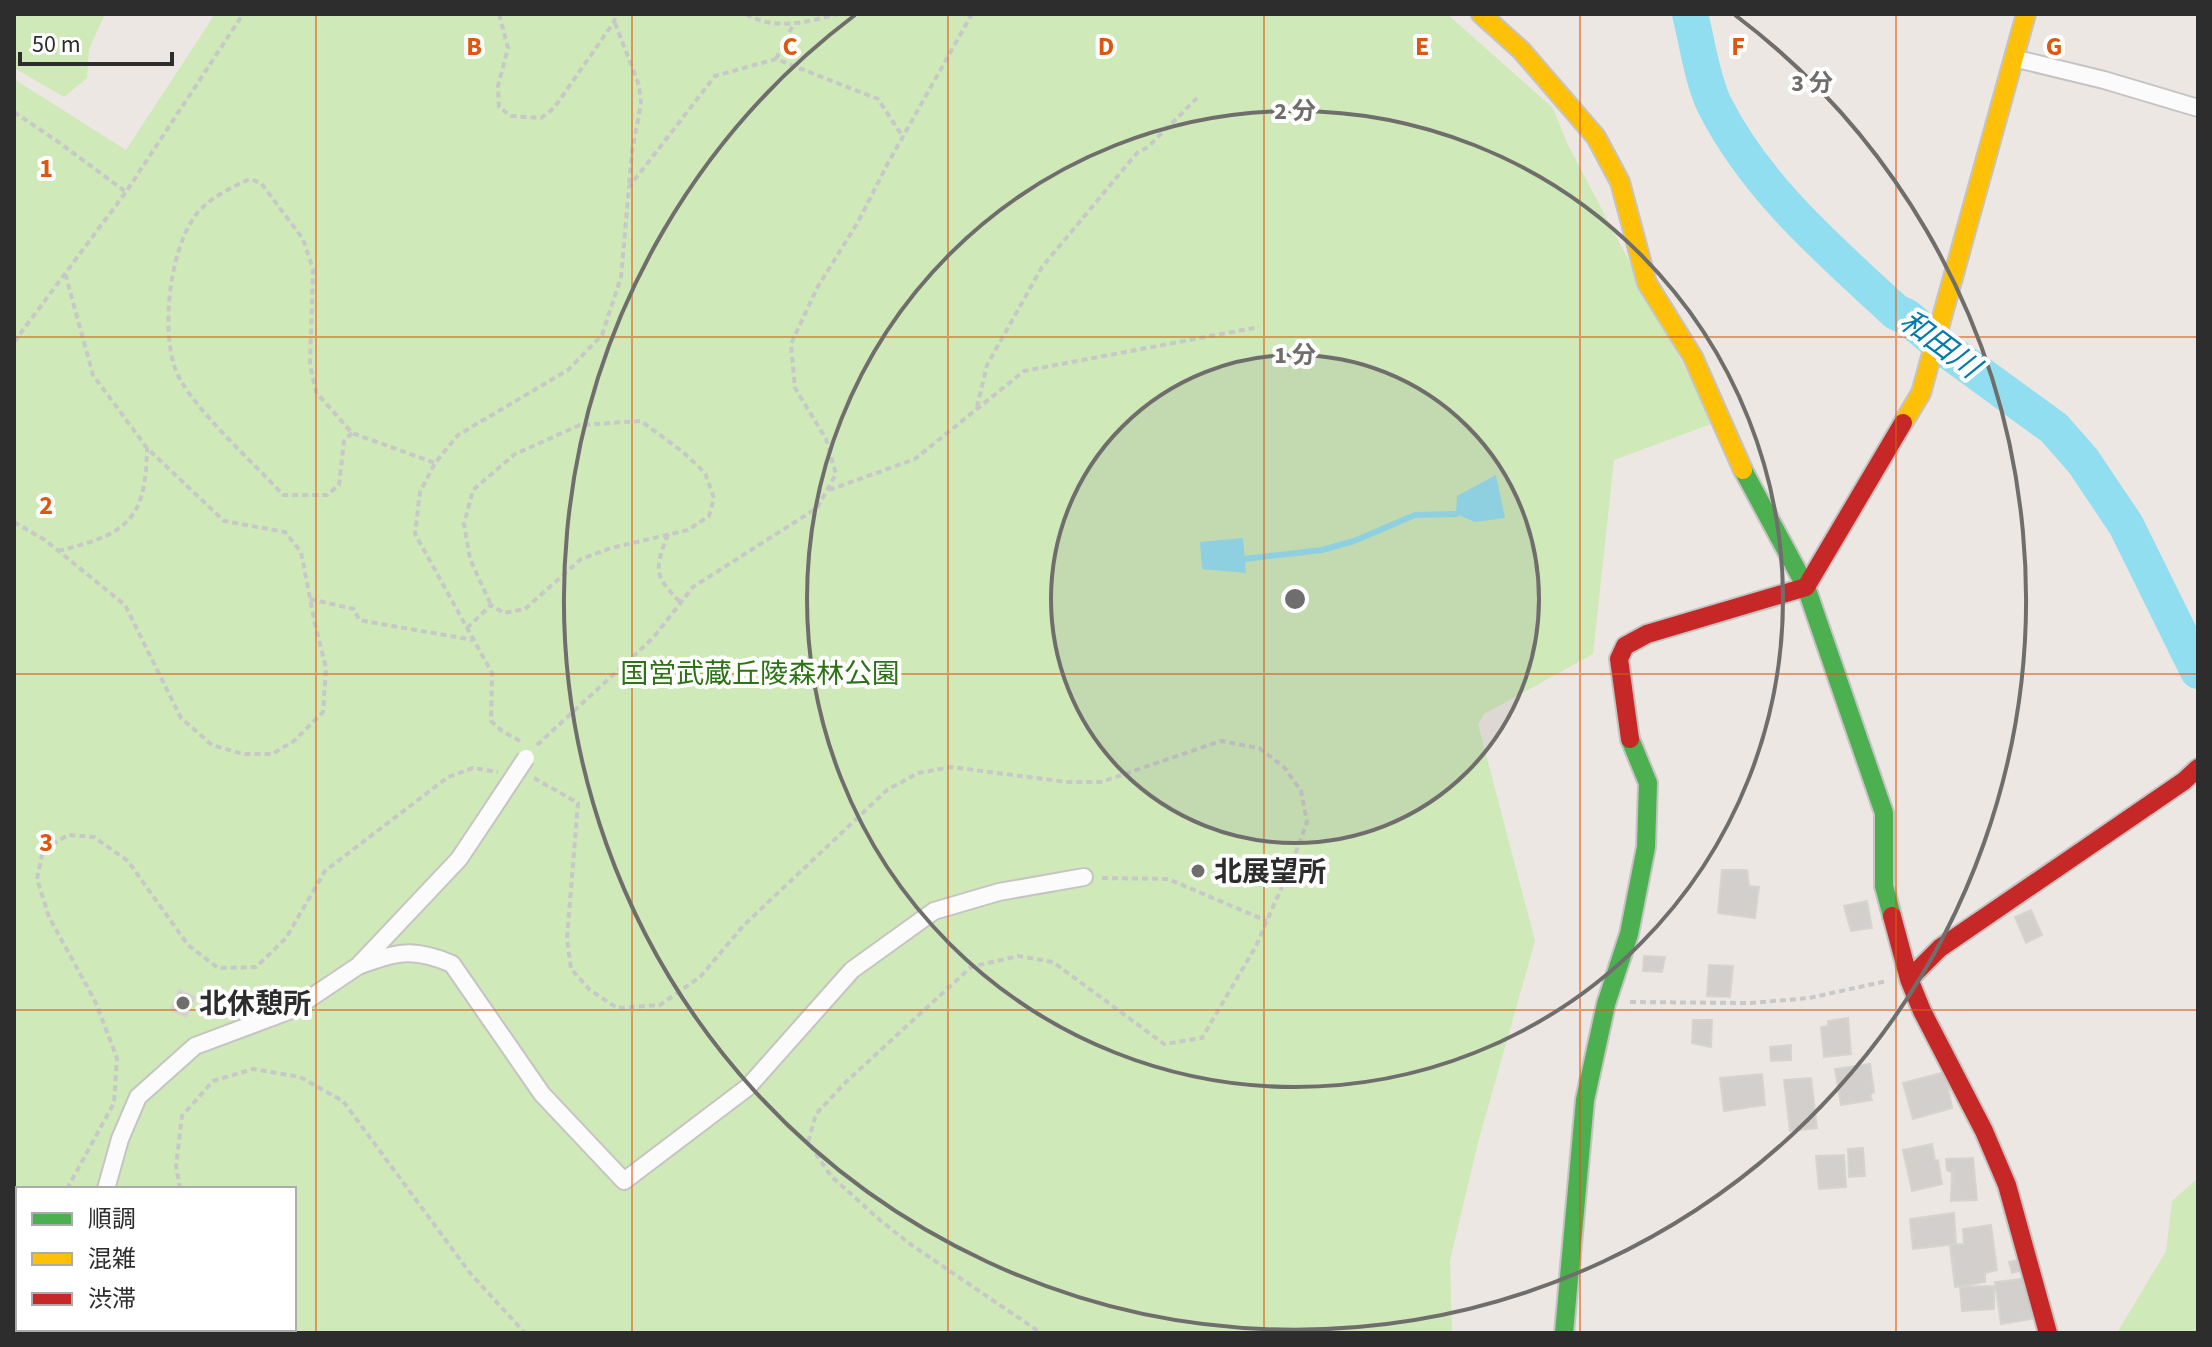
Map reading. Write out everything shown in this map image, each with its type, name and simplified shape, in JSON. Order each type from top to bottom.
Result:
[{"type":"street","points":[[1481,14],[1521,50],[1596,137],[1620,182],[1647,283],[1693,357],[1745,475],[1806,587],[1884,813],[1884,886],[1909,979],[1922,1011],[1984,1131],[2007,1185],[2048,1333]]},
{"type":"street","points":[[1564,1333],[1585,1100],[1606,1004],[1629,934],[1646,847],[1648,783],[1627,732],[1619,659],[1625,646],[1647,634],[1806,587],[1921,393],[2026,14]]},
{"type":"street","points":[[2013,58],[2104,80],[2198,108]]},
{"type":"street","points":[[107,1187],[120,1139],[138,1097],[195,1046],[294,1009],[358,966],[459,859],[530,754]]},
{"type":"street","points":[[1909,979],[1940,948],[2184,781],[2198,768]]},
{"type":"street","points":[[358,966],[394,953],[429,954],[452,964],[542,1094],[624,1181],[748,1087],[852,970],[934,911],[999,892],[1084,877]]},
{"type":"path","points":[[14,342],[126,192],[243,14]]},
{"type":"path","points":[[499,14],[508,48],[498,86],[499,107],[511,116],[541,118],[554,108],[614,22],[616,14]]},
{"type":"path","points":[[746,14],[757,21],[793,25],[838,14]]},
{"type":"path","points":[[614,22],[639,85],[641,104],[632,152],[621,277],[602,335],[568,370],[458,435],[435,463],[420,492],[415,534],[492,673],[491,721],[530,754],[653,638],[693,587],[817,508],[836,474],[826,439],[795,388],[791,344],[817,288],[858,222],[972,14]]},
{"type":"path","points":[[776,59],[793,25]]},
{"type":"path","points":[[629,187],[715,76],[776,59],[878,99],[903,137]]},
{"type":"path","points":[[977,410],[987,365],[1042,267],[1137,153],[1148,147],[1200,95]]},
{"type":"path","points":[[14,112],[126,192]]},
{"type":"path","points":[[352,433],[344,441],[339,485],[327,495],[283,495],[193,398],[178,377],[168,330],[168,298],[179,245],[200,208],[250,179],[261,183],[303,239],[313,269],[310,365],[316,392],[352,433],[435,463]]},
{"type":"path","points":[[14,522],[58,551],[125,605],[181,718],[212,745],[243,754],[272,754],[294,741],[323,712],[326,668],[301,552],[285,532],[224,521],[147,448],[93,375],[65,273]]},
{"type":"path","points":[[827,491],[915,459],[1024,371],[1259,327]]},
{"type":"path","points":[[641,421],[683,452],[705,473],[714,498],[709,516],[688,530],[611,548],[581,559],[525,609],[504,613],[491,605],[470,559],[464,524],[473,490],[515,454],[580,425],[641,421]]},
{"type":"path","points":[[58,551],[114,533],[131,519],[147,484],[147,448]]},
{"type":"path","points":[[668,534],[657,565],[661,583],[680,602]]},
{"type":"path","points":[[310,599],[354,609],[359,620],[474,641]]},
{"type":"path","points":[[467,628],[491,605]]},
{"type":"path","points":[[525,777],[538,779],[578,803],[567,938],[571,969],[590,990],[617,1008],[660,1005],[700,977],[744,925],[887,790],[918,773],[951,767],[1067,782],[1101,782],[1221,741],[1259,748],[1284,767],[1301,791],[1307,822],[1256,946],[1202,1038],[1164,1044],[1053,962],[1018,956],[971,967],[847,1081],[816,1114],[808,1142],[831,1176],[910,1244],[1041,1333]]},
{"type":"path","points":[[68,1187],[114,1103],[117,1058],[95,1001],[49,917],[37,879],[43,850],[68,835],[94,837],[128,861],[188,945],[218,968],[256,967],[286,938],[325,871],[448,777],[473,768],[499,773]]},
{"type":"path","points":[[1084,877],[1168,879],[1267,921]]},
{"type":"path","points":[[1606,1004],[1649,1001],[1751,1003],[1809,998],[1909,979]]},
{"type":"path","points":[[180,1187],[176,1166],[182,1116],[213,1081],[253,1069],[300,1077],[343,1101],[470,1273],[525,1333]]},
{"type":"green space","points":[[14,14],[105,14],[89,49],[87,78],[64,97],[14,68]]},
{"type":"green space","name":"国営武蔵丘陵森林公園","points":[[215,14],[1447,14],[1553,108],[1567,143],[1714,423],[1614,460],[1593,654],[1484,714],[1478,724],[1535,941],[1479,1139],[1450,1260],[1452,1333],[14,1333],[14,79],[126,150]]},
{"type":"green space","points":[[2198,1178],[2198,1333],[2117,1333],[2166,1251],[2172,1201]]},
{"type":"water","points":[[1496,475],[1505,518],[1475,522],[1456,514],[1457,496]]},
{"type":"water","points":[[1243,538],[1246,573],[1202,569],[1200,542]]},
{"type":"building","points":[[1722,870],[1747,870],[1749,886],[1759,887],[1755,918],[1718,913]]},
{"type":"building","points":[[1867,901],[1872,928],[1851,931],[1844,906]]},
{"type":"building","points":[[2031,910],[2042,935],[2026,943],[2015,917]]},
{"type":"building","points":[[1644,956],[1665,957],[1662,972],[1643,971]]},
{"type":"building","points":[[1709,965],[1733,966],[1730,997],[1707,996]]},
{"type":"building","name":"北休憩所","points":[[179,990],[195,997],[186,1017],[171,1010]]},
{"type":"building","points":[[1848,1018],[1851,1054],[1824,1057],[1821,1027],[1828,1026],[1828,1021]]},
{"type":"building","points":[[1693,1020],[1712,1020],[1711,1047],[1692,1043]]},
{"type":"building","points":[[1791,1045],[1791,1060],[1771,1061],[1770,1047]]},
{"type":"building","points":[[1870,1064],[1874,1092],[1870,1095],[1872,1100],[1841,1105],[1835,1069]]},
{"type":"building","points":[[1945,1072],[1952,1108],[1913,1119],[1903,1083]]},
{"type":"building","points":[[1762,1074],[1765,1105],[1724,1111],[1720,1078]]},
{"type":"building","points":[[1811,1078],[1817,1128],[1790,1131],[1784,1080]]},
{"type":"building","points":[[1932,1144],[1942,1184],[1912,1191],[1903,1150]]},
{"type":"building","points":[[1863,1148],[1865,1176],[1849,1177],[1848,1149]]},
{"type":"building","points":[[1844,1155],[1846,1187],[1819,1189],[1816,1156]]},
{"type":"building","points":[[1973,1158],[1977,1200],[1951,1201],[1952,1172],[1947,1170],[1946,1159]]},
{"type":"building","points":[[1954,1213],[1956,1244],[1913,1249],[1910,1219]]},
{"type":"building","points":[[1991,1225],[1997,1270],[1985,1273],[1985,1282],[1955,1287],[1950,1245],[1964,1244],[1963,1229]]},
{"type":"building","points":[[2022,1259],[2026,1269],[2012,1273],[2009,1262]]},
{"type":"building","points":[[2028,1278],[2037,1318],[2001,1324],[1995,1282]]},
{"type":"building","points":[[1994,1286],[1994,1309],[1962,1311],[1960,1287]]},
{"type":"waterway","name":"和田川","points":[[1690,14],[1714,104],[1751,163],[1795,216],[1896,312],[1907,317],[1944,348],[2054,428],[2083,461],[2126,525],[2198,671]]},
{"type":"waterway","points":[[1245,559],[1322,550],[1354,541],[1415,515],[1456,514]]},
{"type":"traffic: fast","points":[[1743,470],[1806,587],[1884,813],[1884,886],[1892,916]]},
{"type":"traffic: fast","points":[[1564,1333],[1585,1100],[1606,1004],[1629,934],[1646,847],[1648,783],[1630,739]]},
{"type":"traffic: slow","points":[[1481,14],[1521,50],[1596,137],[1620,182],[1647,283],[1693,357],[1743,470]]},
{"type":"traffic: slow","points":[[1903,423],[1921,393],[2026,14]]},
{"type":"traffic: jam","points":[[1630,739],[1619,659],[1625,646],[1647,634],[1806,587],[1903,423]]},
{"type":"traffic: jam","points":[[1909,979],[1940,948],[2184,781],[2198,768]]},
{"type":"traffic: jam","points":[[1892,916],[1909,979],[1922,1011],[1984,1131],[2007,1185],[2048,1333]]},
{"type":"place","name":"北展望所","points":[[1198,871]]},
{"type":"place","name":"北休憩所","points":[[183,1003]]}]
